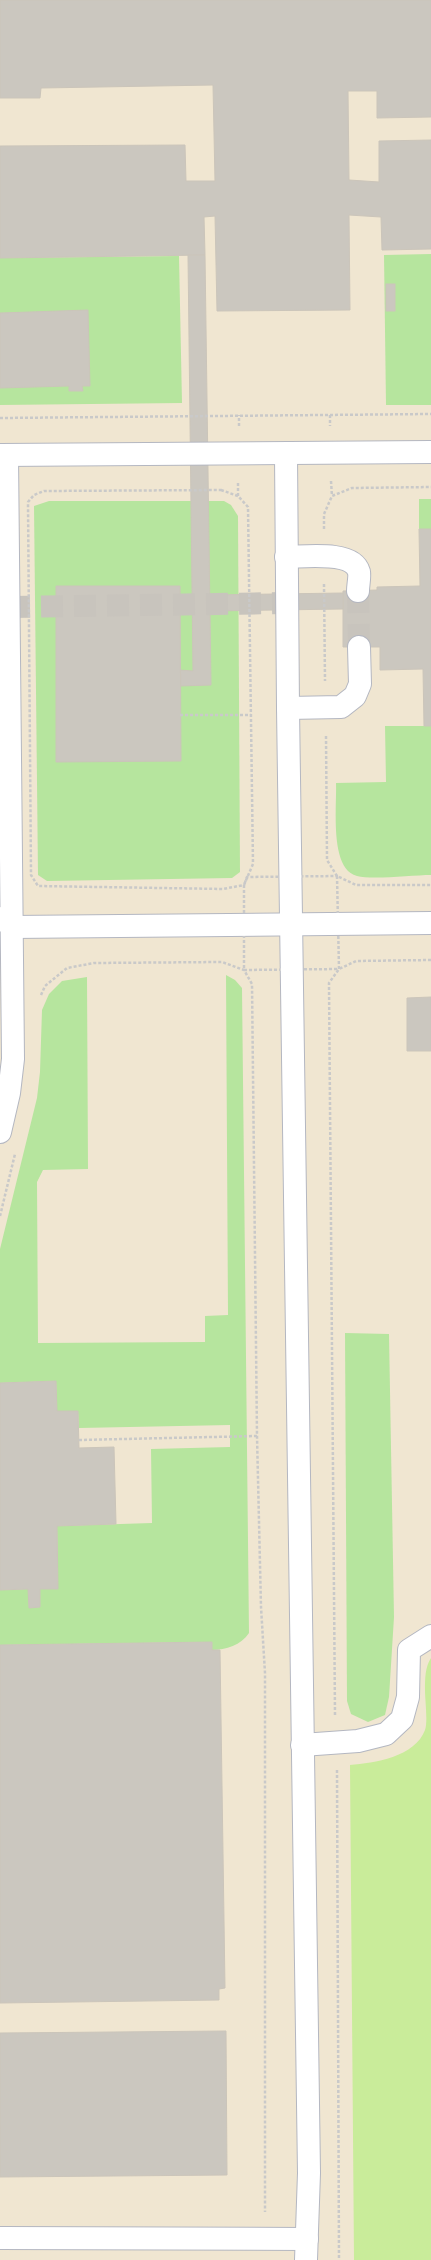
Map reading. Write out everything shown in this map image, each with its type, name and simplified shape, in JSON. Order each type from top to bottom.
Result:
[{"type":"street","points":[[0,1132],[9,1093],[13,1059],[6,922],[3,455],[431,452]]},
{"type":"street","points":[[286,454],[288,708],[309,2173],[306,2260]]},
{"type":"street","points":[[286,557],[335,557],[350,560],[359,571],[358,591]]},
{"type":"street","points":[[288,708],[341,707],[355,696],[360,684],[359,647]]},
{"type":"street","points":[[6,922],[291,926],[431,923]]},
{"type":"street","points":[[302,1745],[358,1741],[386,1734],[402,1719],[408,1697],[409,1650],[431,1636]]},
{"type":"street","points":[[0,2238],[306,2239]]},
{"type":"path","points":[[0,418],[431,414]]},
{"type":"path","points":[[221,490],[238,496],[248,507],[251,715],[253,864],[244,885],[223,889],[38,886],[31,875],[28,502],[34,495],[44,491],[221,490]]},
{"type":"path","points":[[180,715],[251,715]]},
{"type":"path","points":[[335,1718],[329,983],[339,969],[356,961],[431,960]]},
{"type":"path","points":[[38,999],[46,986],[67,968],[94,963],[222,962],[244,970],[252,984],[257,1436],[261,1607],[265,1673],[265,2215]]},
{"type":"path","points":[[0,1216],[17,1147]]},
{"type":"path","points":[[79,1440],[257,1436]]},
{"type":"path","points":[[337,1766],[339,2260]]},
{"type":"shaded area","points":[[0,0],[431,0],[431,2260],[0,2260]]},
{"type":"green space","points":[[431,254],[431,405],[386,405],[384,255]]},
{"type":"green space","points":[[179,256],[182,403],[0,405],[0,258]]},
{"type":"green space","points":[[419,499],[431,499],[431,529],[419,529]]},
{"type":"green space","points":[[49,501],[224,501],[231,505],[238,516],[240,872],[232,878],[47,881],[38,875],[34,506]]},
{"type":"green space","points":[[385,726],[431,726],[431,875],[382,877],[357,876],[348,871],[342,862],[338,850],[336,836],[336,783],[386,782]]},
{"type":"green space","points":[[226,975],[235,980],[242,988],[249,1633],[237,1644],[228,1648],[217,1650],[212,1650],[211,1642],[0,1645],[0,1590],[28,1589],[29,1608],[40,1607],[40,1589],[58,1589],[57,1526],[152,1523],[151,1449],[230,1447],[230,1425],[79,1428],[78,1411],[57,1411],[56,1381],[0,1383],[0,1249],[37,1098],[40,1072],[42,1010],[49,994],[62,981],[87,977],[88,1169],[43,1170],[37,1182],[38,1343],[205,1342],[205,1316],[228,1315]]},
{"type":"green space","points":[[345,1333],[389,1334],[394,1617],[389,1697],[385,1715],[368,1722],[351,1714],[347,1701]]},
{"type":"green space","points":[[431,1658],[431,2260],[354,2260],[350,1765],[393,1757],[412,1747],[420,1739],[426,1726],[425,1677],[426,1669]]},
{"type":"building","points":[[0,0],[431,0],[431,117],[377,118],[377,91],[348,91],[349,180],[379,182],[379,141],[431,140],[431,249],[382,250],[381,217],[349,215],[350,310],[217,311],[215,216],[204,217],[205,255],[0,258],[0,146],[185,145],[186,181],[215,181],[213,85],[41,88],[40,98],[0,98]]},
{"type":"building","points":[[188,255],[205,255],[211,685],[180,686],[180,670],[193,671]]},
{"type":"building","points":[[386,284],[395,284],[395,311],[386,311]]},
{"type":"building","points":[[88,310],[90,386],[82,386],[83,391],[69,391],[69,386],[0,388],[0,313]]},
{"type":"building","points":[[419,529],[431,529],[431,726],[424,726],[423,669],[380,670],[380,647],[343,647],[343,591],[377,590],[377,587],[420,586]]},
{"type":"building","points":[[56,586],[180,586],[181,761],[56,762]]},
{"type":"building","points":[[343,593],[343,609],[210,611],[209,595]]},
{"type":"building","points":[[431,997],[431,1051],[407,1051],[407,998]]},
{"type":"building","points":[[56,1381],[57,1411],[78,1411],[79,1448],[114,1447],[116,1524],[57,1526],[58,1589],[40,1589],[40,1607],[29,1608],[28,1589],[0,1590],[0,1383]]},
{"type":"building","points":[[212,1642],[212,1650],[220,1650],[225,1988],[219,1989],[219,2000],[0,2003],[0,1645]]},
{"type":"building","points":[[226,2031],[227,2175],[0,2177],[0,2033]]},
{"type":"tunnel","points":[[358,591],[359,647]]},
{"type":"tunnel","points":[[8,607],[286,603]]}]
